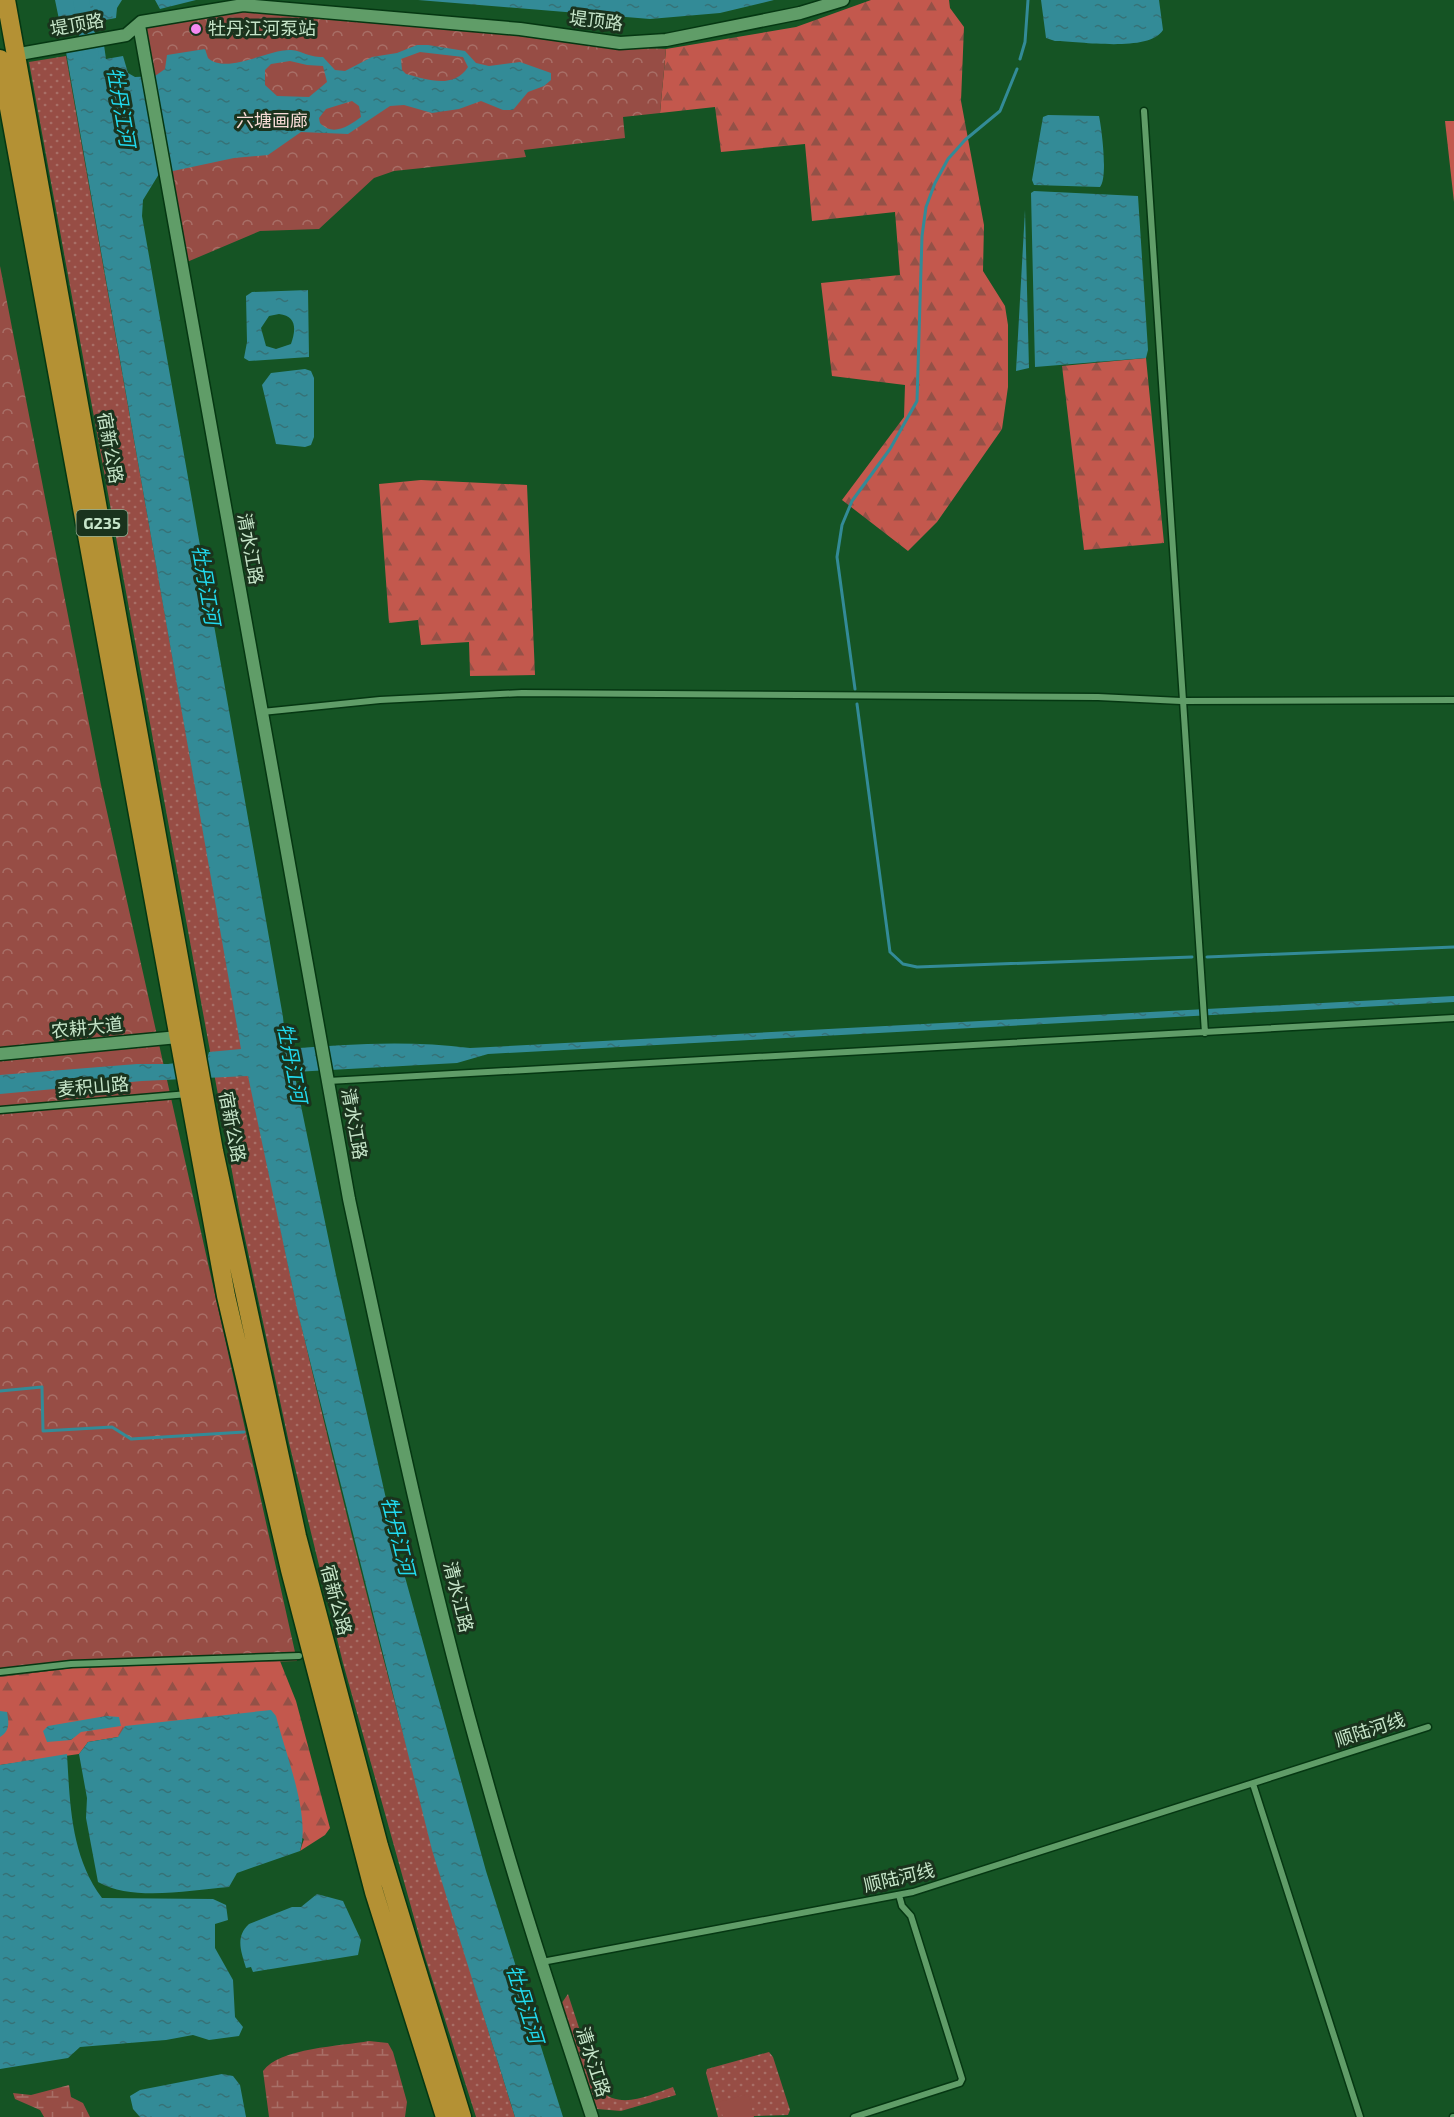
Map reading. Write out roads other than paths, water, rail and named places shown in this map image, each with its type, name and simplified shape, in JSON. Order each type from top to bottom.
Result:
[{"type":"highway","name":"宿新公路","points":[[6,0],[184,1044]]},
{"type":"highway","name":"G235","points":[[0,59],[184,1044]]},
{"type":"highway","points":[[184,1044],[193,1089]]},
{"type":"highway","name":"宿新公路","points":[[193,1089],[226,1296],[290,1570],[374,1892],[445,2117]]},
{"type":"highway","name":"宿新公路","points":[[193,1089],[297,1536],[380,1846],[462,2117]]},
{"type":"street","name":"堤顶路","points":[[25,53],[122,36],[141,22],[243,5],[520,29],[620,43],[666,40],[800,12],[843,0]]},
{"type":"street","name":"清水江路","points":[[139,25],[349,1199],[417,1504],[483,1769],[592,2117]]},
{"type":"street","points":[[1144,111],[1181,701],[1205,1033]]},
{"type":"street","points":[[261,712],[380,700],[522,693],[1098,697],[1181,701],[1454,700]]},
{"type":"street","points":[[327,1079],[1454,1018]]},
{"type":"street","name":"农耕大道","points":[[0,1054],[184,1044]]},
{"type":"street","name":"麦积山路","points":[[0,1110],[193,1089]]},
{"type":"street","points":[[0,1672],[71,1664],[299,1656]]},
{"type":"street","name":"顺陆河线","points":[[542,1962],[899,1895],[984,1871],[1428,1727]]},
{"type":"street","points":[[1253,1784],[1360,2117]]},
{"type":"street","points":[[854,2117],[960,2083],[962,2079],[911,1916],[902,1906],[899,1895]]},
{"type":"water","points":[[55,0],[122,0],[117,8],[116,18],[105,20],[105,26],[62,34]]},
{"type":"water","points":[[155,0],[196,0],[160,9]]},
{"type":"water","points":[[418,0],[774,0],[720,13],[650,19]]},
{"type":"water","points":[[1041,0],[1159,0],[1163,30],[1155,37],[1129,44],[1055,41],[1046,38]]},
{"type":"water","points":[[104,45],[106,59],[123,56],[128,73],[135,77],[155,76],[165,69],[167,55],[205,49],[208,58],[226,64],[291,50],[323,57],[335,70],[345,71],[372,57],[397,53],[417,45],[428,45],[465,51],[476,63],[489,66],[520,62],[551,73],[551,80],[544,86],[528,92],[513,110],[503,110],[481,101],[459,109],[432,113],[404,105],[390,106],[348,134],[301,132],[268,155],[234,158],[159,174],[143,200],[142,216],[283,1017],[286,1049],[401,1043],[470,1048],[1454,996],[1454,1002],[488,1054],[457,1063],[294,1072],[336,1275],[397,1548],[486,1871],[563,2117],[515,2117],[432,1850],[298,1313],[248,1076],[142,1081],[0,1094],[0,1075],[137,1064],[168,1064],[207,1059],[209,1052],[241,1049],[66,52]],"holes":[[[420,52],[463,57],[468,67],[462,74],[447,81],[430,80],[406,74],[402,70],[401,59]],[[290,61],[323,66],[327,82],[309,97],[277,96],[265,85],[265,70],[271,64]],[[352,101],[359,106],[361,117],[341,129],[330,129],[320,123],[319,118],[326,109]]]},
{"type":"water","points":[[1048,115],[1099,116],[1104,164],[1100,187],[1034,185],[1032,180],[1043,117]]},
{"type":"water","points":[[1034,191],[1138,196],[1148,350],[1146,358],[1035,367],[1031,193]]},
{"type":"water","points":[[1025,210],[1029,368],[1016,371]]},
{"type":"water","points":[[308,290],[309,357],[249,361],[244,358],[247,342],[246,296],[252,292]],"holes":[[[285,315],[294,324],[291,344],[276,349],[266,346],[261,328],[269,316]]]},
{"type":"water","points":[[305,369],[311,371],[314,378],[314,437],[311,445],[305,447],[276,444],[262,385],[271,373]]},
{"type":"water","points":[[271,1710],[276,1716],[300,1802],[302,1836],[300,1851],[237,1873],[229,1887],[145,1893],[128,1892],[98,1882],[86,1818],[87,1798],[79,1754],[88,1742],[118,1737],[125,1726]]},
{"type":"water","points":[[0,1711],[7,1712],[8,1723],[6,1732],[0,1737]]},
{"type":"water","points":[[106,1716],[119,1717],[121,1726],[81,1732],[71,1740],[47,1742],[43,1731],[48,1726]]},
{"type":"water","points":[[67,1754],[71,1811],[78,1847],[92,1882],[102,1898],[213,1899],[226,1905],[228,1920],[215,1924],[215,1948],[233,1980],[235,2017],[243,2027],[239,2036],[209,2040],[193,2035],[166,2040],[80,2047],[68,2058],[0,2069],[0,1765]]},
{"type":"water","points":[[317,1894],[343,1901],[361,1940],[358,1955],[253,1972],[251,1967],[246,1968],[241,1950],[241,1939],[249,1924],[292,1907],[301,1907]]},
{"type":"water","points":[[222,2074],[233,2076],[240,2085],[246,2117],[140,2117],[133,2109],[130,2096],[140,2090]]},
{"type":"waterway","name":"牡丹江河","points":[[81,0],[91,57]]},
{"type":"waterway","points":[[1020,59],[1025,42],[1028,0]]},
{"type":"waterway","points":[[855,689],[837,557],[842,525],[852,501],[890,449],[917,401],[922,236],[926,207],[935,183],[948,159],[965,140],[1000,111],[1017,69]]},
{"type":"waterway","points":[[857,704],[890,952],[903,964],[917,967],[1192,957]]},
{"type":"waterway","points":[[1207,957],[1454,947]]},
{"type":"waterway","points":[[0,1391],[42,1387],[43,1431],[112,1427],[131,1439],[244,1432]]},
{"type":"place","name":"牡丹江河泵站","points":[[196,29]]},
{"type":"park label","name":"六塘画廊","points":[[272,121]]}]
